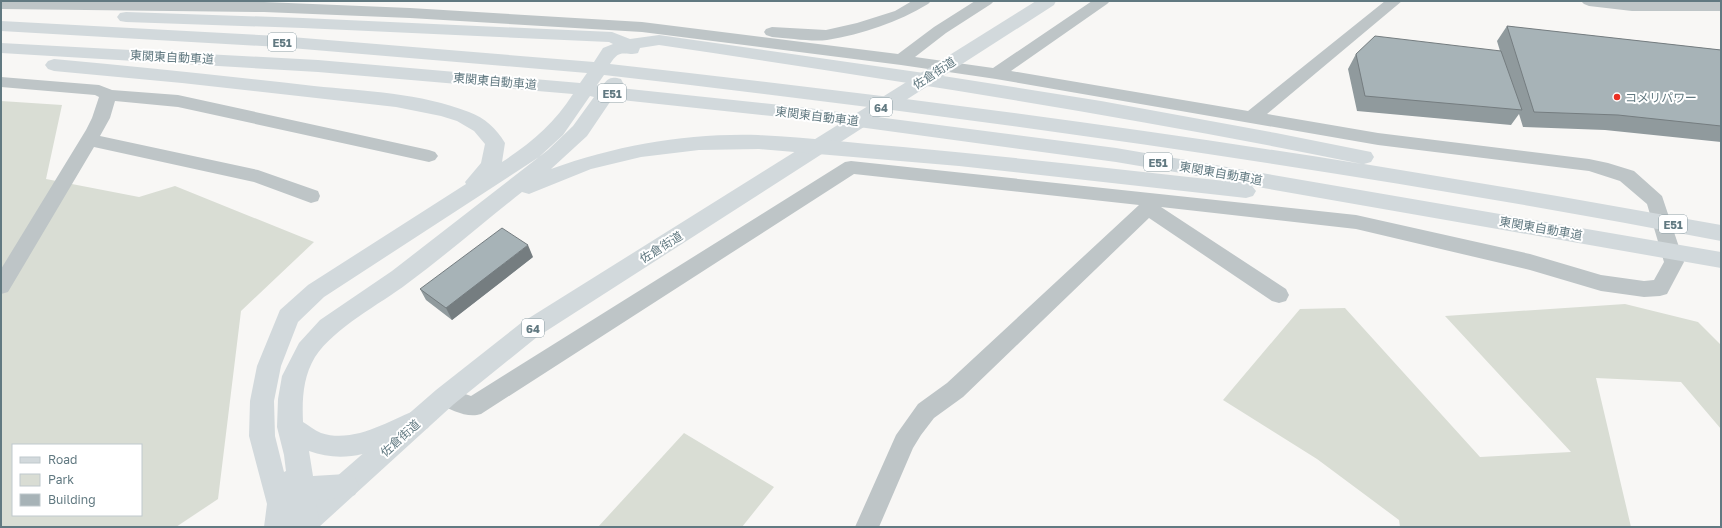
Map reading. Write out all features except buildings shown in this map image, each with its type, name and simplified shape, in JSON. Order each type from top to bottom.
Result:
[{"type":"main road","name":"佐倉街道","points":[[302,524],[445,397],[529,330],[1048,1]]},
{"type":"main road","points":[[1,15],[288,23],[612,37],[628,45],[636,54],[580,131],[555,156],[400,277],[328,327],[307,350],[294,376],[290,399],[290,427],[297,455],[301,486],[302,524]]},
{"type":"main road","name":"東関東自動車道","points":[[1,26],[107,30],[335,45],[562,64],[808,92],[1115,132],[1625,214],[1721,233]]},
{"type":"main road","points":[[278,527],[280,504],[262,436],[262,401],[269,366],[288,317],[316,291],[532,152],[556,130],[574,107],[609,52],[628,45],[660,40],[1008,91],[1251,133],[1499,185],[1625,214]]},
{"type":"main road","name":"東関東自動車道","points":[[1,48],[318,66],[547,85],[678,101],[800,113],[1116,155],[1636,244],[1721,260]]},
{"type":"main road","points":[[1,60],[259,85],[396,101],[445,110],[464,117],[481,126],[495,143],[491,166],[457,200]]},
{"type":"main road","points":[[485,210],[549,177],[616,154],[691,143],[746,141],[875,151],[1071,171],[1261,193],[1636,244]]},
{"type":"main road","points":[[290,427],[314,442],[336,447],[367,442],[419,420]]},
{"type":"main road","points":[[272,474],[291,485],[320,488],[346,486]]},
{"type":"street","points":[[680,32],[696,26],[826,35],[861,27],[900,14],[923,1]]},
{"type":"street","points":[[901,60],[940,30],[986,1]]},
{"type":"street","points":[[996,74],[1102,1]]},
{"type":"street","points":[[1251,118],[1394,1]]},
{"type":"street","points":[[1589,1],[1631,4],[1721,6]]},
{"type":"street","points":[[1,4],[256,7],[410,13],[642,27],[901,60],[996,74],[1378,139],[1608,169],[1628,176],[1656,200],[1674,262],[1660,288],[1644,289],[1601,282],[1530,262],[1356,222],[1152,204],[851,167],[473,407],[445,397]]},
{"type":"street","points":[[1,82],[99,90],[108,95],[178,101],[429,156]]},
{"type":"street","points":[[1,286],[89,140],[101,118],[108,95]]},
{"type":"street","points":[[89,140],[258,176],[311,196]]},
{"type":"street","points":[[1152,204],[1279,295]]},
{"type":"street","points":[[867,527],[904,442],[926,411],[955,390],[1152,204]]},
{"type":"green space","points":[[1,101],[62,105],[46,179],[139,197],[175,186],[314,242],[241,311],[218,499],[176,527],[1,527]]},
{"type":"green space","points":[[1625,304],[1698,322],[1721,345],[1721,429],[1681,382],[1596,378],[1631,527],[1400,527],[1399,520],[1317,459],[1223,400],[1300,309],[1345,308],[1480,457],[1571,452],[1445,316]]},
{"type":"green space","points":[[684,433],[774,487],[742,527],[598,527]]},
{"type":"place","name":"コメリパワー","points":[[1617,97]]}]
